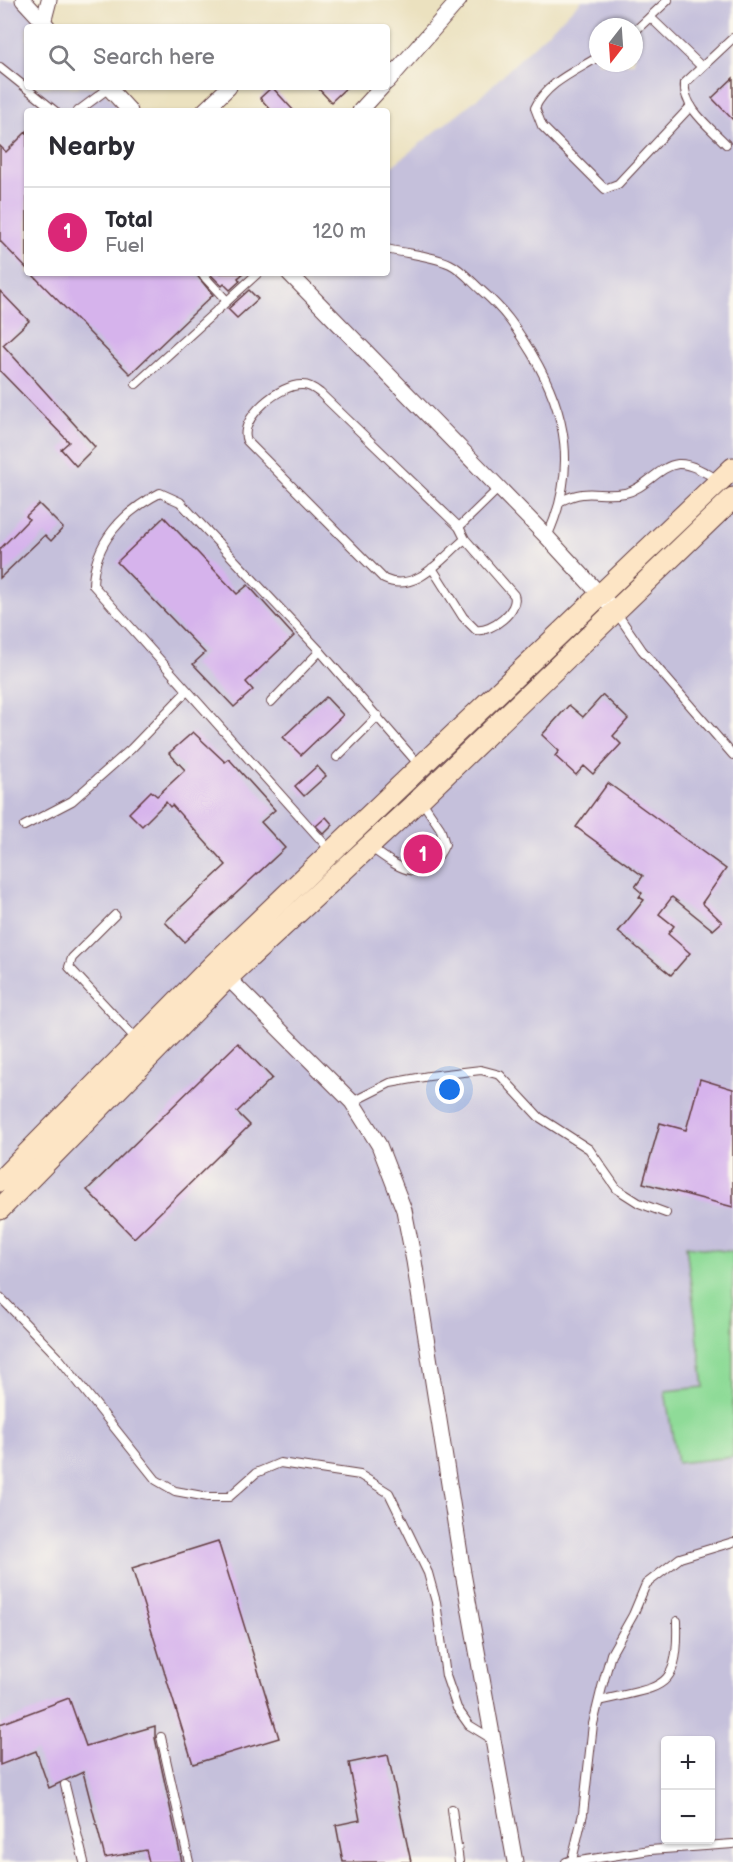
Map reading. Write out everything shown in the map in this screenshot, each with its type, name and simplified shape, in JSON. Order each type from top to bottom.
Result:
[{"type":"main road","points":[[0,1180],[138,1041],[420,799],[608,603],[726,475]]},
{"type":"main road","points":[[0,1209],[331,852],[421,767],[608,603],[733,498]]},
{"type":"street","points":[[23,0],[45,24]]},
{"type":"street","points":[[46,24],[49,0]]},
{"type":"street","points":[[390,79],[459,0]]},
{"type":"street","points":[[110,90],[127,108]]},
{"type":"street","points":[[207,108],[226,90]]},
{"type":"street","points":[[363,108],[379,90]]},
{"type":"street","points":[[293,276],[547,537],[608,603]]},
{"type":"street","points":[[220,971],[352,1102],[379,1144],[404,1210],[463,1573],[515,1862]]},
{"type":"lane","points":[[643,24],[668,0]]},
{"type":"lane","points":[[650,17],[701,66]]},
{"type":"lane","points":[[726,144],[691,106],[684,92],[685,83],[733,38]]},
{"type":"lane","points":[[589,63],[550,87],[539,97],[535,108],[542,126],[605,189],[618,184],[691,106]]},
{"type":"lane","points":[[0,67],[24,86]]},
{"type":"lane","points":[[29,90],[52,108]]},
{"type":"lane","points":[[82,108],[105,90]]},
{"type":"lane","points":[[390,250],[451,264],[507,312],[554,395],[562,419],[564,474],[561,501],[547,537]]},
{"type":"lane","points":[[204,276],[227,301]]},
{"type":"lane","points":[[136,384],[255,276]]},
{"type":"lane","points":[[432,568],[463,617],[476,630],[488,629],[514,609],[516,600],[514,595],[465,539],[459,527],[320,393],[309,386],[295,385],[279,390],[247,421],[244,435],[247,441],[384,579],[394,584],[412,582],[465,539]]},
{"type":"lane","points":[[561,501],[584,492],[625,493],[643,486],[674,464],[684,464],[726,475]]},
{"type":"lane","points":[[459,527],[498,489]]},
{"type":"lane","points":[[331,852],[93,585],[94,564],[107,537],[138,504],[160,493],[180,502],[320,651],[421,767]]},
{"type":"lane","points":[[608,603],[642,650],[733,755]]},
{"type":"lane","points":[[271,702],[320,651]]},
{"type":"lane","points":[[24,826],[72,801],[131,749],[187,691]]},
{"type":"lane","points":[[337,757],[378,716]]},
{"type":"lane","points":[[368,845],[403,870],[419,872],[438,859],[445,844],[440,828],[420,799]]},
{"type":"lane","points":[[115,915],[72,958],[69,967],[138,1041]]},
{"type":"lane","points":[[352,1102],[390,1083],[410,1079],[481,1070],[501,1075],[539,1117],[589,1149],[617,1189],[639,1203],[666,1213]]},
{"type":"lane","points":[[0,1297],[58,1357],[156,1480],[175,1491],[208,1497],[229,1497],[256,1473],[280,1463],[360,1475],[389,1493],[428,1573],[436,1602],[446,1676],[457,1708],[469,1725],[494,1740]]},
{"type":"lane","points":[[733,1542],[680,1558],[646,1584],[633,1615],[611,1654],[593,1724],[583,1814],[571,1861],[650,1850],[733,1844]]},
{"type":"lane","points":[[599,1701],[662,1685],[672,1673],[678,1652],[677,1621]]},
{"type":"lane","points":[[161,1737],[189,1862]]},
{"type":"lane","points":[[65,1785],[84,1862]]},
{"type":"lane","points":[[452,1809],[459,1862]]},
{"type":"shaded area","points":[[0,0],[17,0],[40,24],[24,24],[24,90],[103,90],[120,108],[24,108],[24,276],[279,276],[284,281],[288,276],[390,276],[390,168],[484,93],[582,0],[733,0],[733,1252],[686,1246],[704,1388],[665,1391],[677,1463],[733,1457],[733,1862],[0,1862]]},
{"type":"green space","points":[[686,1246],[733,1252],[733,1457],[677,1463],[665,1391],[704,1387]]},
{"type":"building","points":[[733,78],[733,120],[712,98]]},
{"type":"building","points":[[269,90],[275,90],[291,108],[269,108],[260,98]]},
{"type":"building","points":[[320,90],[344,90],[331,102]]},
{"type":"building","points":[[24,134],[24,266],[0,241],[0,146],[6,152]]},
{"type":"building","points":[[34,276],[197,276],[213,295],[130,374]]},
{"type":"building","points":[[212,276],[240,276],[238,278],[240,281],[230,290],[224,284],[222,286]]},
{"type":"building","points":[[249,290],[258,299],[237,318],[228,309]]},
{"type":"building","points":[[0,291],[29,321],[3,345],[95,447],[76,466],[61,449],[69,442],[0,371]]},
{"type":"building","points":[[39,504],[63,528],[51,541],[45,535],[0,578],[0,549],[29,519],[26,516]]},
{"type":"building","points":[[164,517],[237,594],[248,585],[294,636],[246,682],[253,690],[234,707],[193,664],[205,653],[117,562]]},
{"type":"building","points":[[603,695],[628,719],[613,736],[621,744],[593,774],[584,766],[576,775],[555,756],[559,751],[542,735],[569,705],[583,717]]},
{"type":"building","points":[[326,697],[343,715],[301,755],[283,737]]},
{"type":"building","points":[[193,732],[225,762],[229,759],[275,810],[261,822],[285,848],[184,942],[165,922],[226,865],[172,805],[170,807],[166,802],[142,826],[129,813],[151,791],[157,796],[185,770],[169,753]]},
{"type":"building","points":[[317,766],[326,776],[304,796],[295,786]]},
{"type":"building","points":[[608,783],[726,869],[702,903],[722,922],[713,930],[672,897],[659,914],[674,926],[668,934],[690,953],[671,975],[618,932],[644,900],[639,897],[642,893],[635,887],[643,876],[576,827]]},
{"type":"building","points":[[326,817],[333,825],[324,834],[316,826]]},
{"type":"building","points":[[238,1043],[272,1078],[237,1112],[250,1125],[134,1238],[87,1190]]},
{"type":"building","points":[[700,1079],[733,1089],[733,1207],[643,1183],[660,1123],[686,1130]]},
{"type":"building","points":[[218,1541],[279,1738],[193,1764],[132,1568]]},
{"type":"building","points":[[69,1698],[86,1746],[155,1726],[155,1738],[182,1862],[149,1862],[146,1850],[105,1858],[83,1772],[49,1788],[36,1751],[0,1765],[0,1724]]},
{"type":"building","points":[[388,1755],[411,1862],[343,1862],[336,1825],[360,1820],[349,1763]]},
{"type":"place","name":"Total","points":[[423,854]]}]
